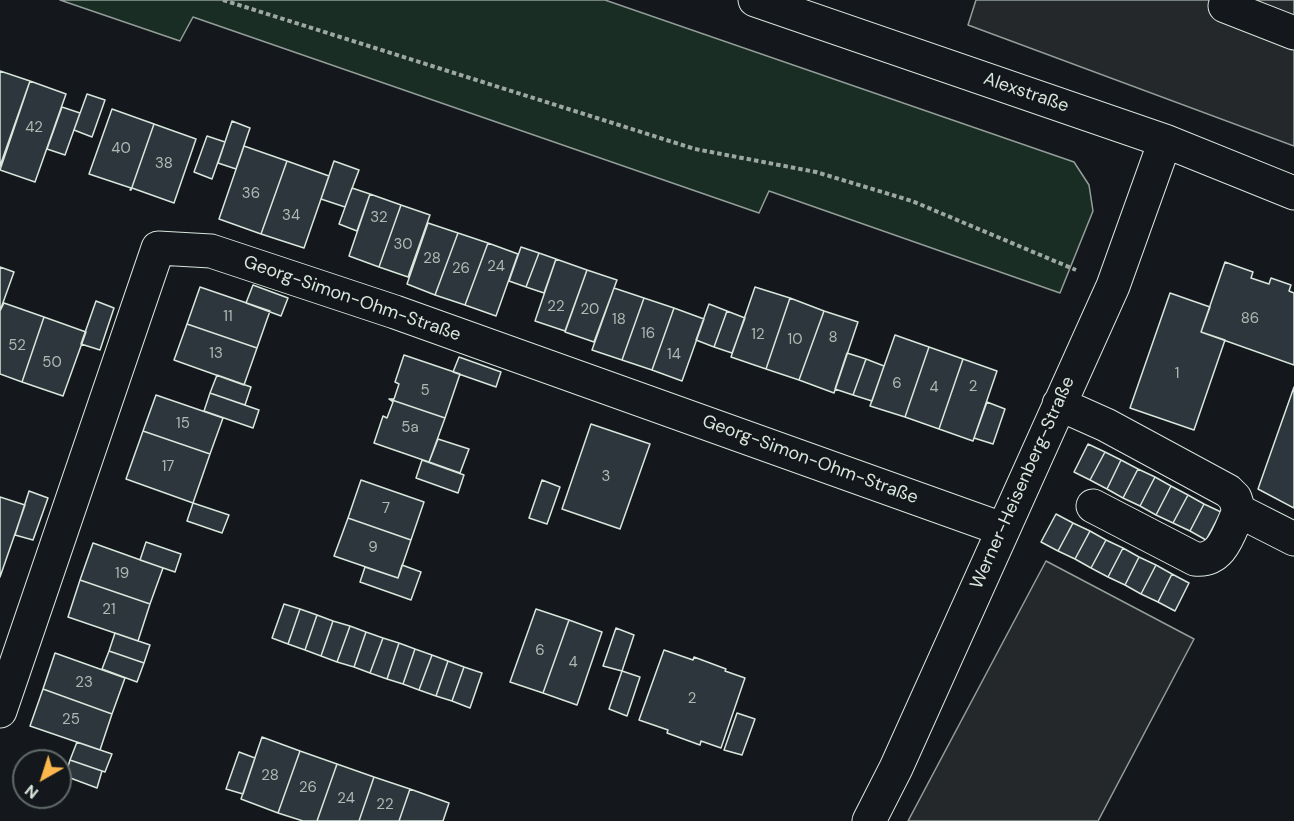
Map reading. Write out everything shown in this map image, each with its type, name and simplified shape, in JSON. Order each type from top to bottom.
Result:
[{"type":"street","name":"Alexstraße","points":[[755,0],[1165,141],[1294,192]]},
{"type":"street","points":[[1225,6],[1294,33]]},
{"type":"street","name":"Werner-Heisenberg-Straße","points":[[869,821],[896,768],[1113,286],[1165,141]]},
{"type":"street","name":"Georg-Simon-Ohm-Straße","points":[[0,711],[158,248],[211,251],[395,312],[1002,529]]},
{"type":"street","points":[[1059,404],[1106,425],[1228,490],[1235,498],[1239,511],[1220,551],[1204,560],[1195,559],[1093,506]]},
{"type":"street","points":[[1239,511],[1294,538]]},
{"type":"path","points":[[223,0],[695,149],[816,172],[912,201],[1113,286]]},
{"type":"green space","points":[[60,0],[605,0],[1074,162],[1089,185],[1093,211],[1060,293],[769,191],[759,213],[193,17],[180,41]]},
{"type":"shaded area","points":[[976,0],[1294,0],[1294,146],[968,25]]},
{"type":"shaded area","points":[[1046,561],[1194,639],[1098,821],[908,821]]},
{"type":"building","points":[[0,71],[30,81],[0,166]]},
{"type":"building","points":[[30,81],[66,94],[35,182],[0,170]]},
{"type":"building","points":[[87,94],[105,100],[92,137],[74,130]]},
{"type":"building","points":[[62,107],[80,113],[65,155],[47,149]]},
{"type":"building","points":[[112,109],[154,124],[131,190],[131,188],[89,174]]},
{"type":"building","points":[[232,121],[250,128],[236,169],[218,163]]},
{"type":"building","points":[[154,124],[196,139],[174,203],[132,188],[131,190]]},
{"type":"building","points":[[207,136],[225,142],[212,179],[194,172]]},
{"type":"building","points":[[244,146],[287,161],[261,234],[219,219]]},
{"type":"building","points":[[287,161],[329,176],[304,248],[261,234]]},
{"type":"building","points":[[334,161],[359,170],[345,207],[321,199]]},
{"type":"building","points":[[352,188],[370,194],[357,231],[339,224]]},
{"type":"building","points":[[370,194],[401,205],[379,267],[349,256]]},
{"type":"building","points":[[401,205],[430,215],[408,277],[379,267]]},
{"type":"building","points":[[428,223],[458,233],[435,295],[407,284]]},
{"type":"building","points":[[458,233],[488,243],[465,305],[435,295]]},
{"type":"building","points":[[488,243],[518,254],[496,316],[465,305]]},
{"type":"building","points":[[521,247],[539,253],[526,287],[509,281]]},
{"type":"building","points":[[539,253],[556,259],[544,293],[526,287]]},
{"type":"building","points":[[556,259],[587,270],[565,331],[535,321]]},
{"type":"building","points":[[1225,262],[1253,272],[1251,278],[1269,284],[1271,278],[1291,285],[1289,291],[1294,293],[1294,365],[1201,332]]},
{"type":"building","points":[[0,267],[14,272],[0,311]]},
{"type":"building","points":[[587,270],[617,280],[594,342],[565,332]]},
{"type":"building","points":[[253,285],[288,298],[281,316],[246,303]]},
{"type":"building","points":[[200,287],[270,311],[257,348],[187,324]]},
{"type":"building","points":[[755,287],[790,298],[766,369],[731,357]]},
{"type":"building","points":[[614,288],[644,298],[622,360],[592,350]]},
{"type":"building","points":[[1170,293],[1210,307],[1201,332],[1225,340],[1194,430],[1130,408]]},
{"type":"building","points":[[644,298],[674,308],[652,370],[622,360]]},
{"type":"building","points":[[790,298],[824,311],[799,380],[766,369]]},
{"type":"building","points":[[96,301],[114,308],[100,350],[81,344]]},
{"type":"building","points":[[4,303],[44,317],[22,382],[0,374],[0,311]]},
{"type":"building","points":[[709,304],[727,311],[714,347],[696,340]]},
{"type":"building","points":[[674,308],[704,319],[682,381],[652,370]]},
{"type":"building","points":[[727,311],[745,318],[732,353],[714,347]]},
{"type":"building","points":[[824,311],[858,322],[834,393],[799,380]]},
{"type":"building","points":[[44,317],[86,332],[63,396],[22,382]]},
{"type":"building","points":[[187,324],[257,348],[244,385],[174,360]]},
{"type":"building","points":[[895,335],[929,347],[905,417],[870,406]]},
{"type":"building","points":[[929,347],[963,359],[939,429],[905,417]]},
{"type":"building","points":[[847,353],[866,359],[853,395],[835,389]]},
{"type":"building","points":[[404,355],[460,374],[445,418],[389,399],[394,399],[399,384],[395,382]]},
{"type":"building","points":[[459,357],[501,372],[496,387],[453,372]]},
{"type":"building","points":[[866,359],[884,366],[872,401],[853,395]]},
{"type":"building","points":[[963,359],[997,371],[973,441],[939,429]]},
{"type":"building","points":[[217,375],[251,387],[245,405],[210,393]]},
{"type":"building","points":[[1294,387],[1294,508],[1258,489]]},
{"type":"building","points":[[210,393],[259,410],[253,428],[204,411]]},
{"type":"building","points":[[156,395],[223,418],[210,454],[143,431]]},
{"type":"building","points":[[389,399],[445,418],[429,462],[374,443],[383,416],[387,418],[393,402]]},
{"type":"building","points":[[987,402],[1005,409],[993,444],[974,438]]},
{"type":"building","points":[[591,424],[650,444],[620,529],[562,509]]},
{"type":"building","points":[[143,431],[210,454],[193,503],[126,479]]},
{"type":"building","points":[[438,439],[469,449],[460,473],[429,462]]},
{"type":"building","points":[[1088,444],[1105,452],[1090,480],[1074,472]]},
{"type":"building","points":[[1105,452],[1121,460],[1107,489],[1090,480]]},
{"type":"building","points":[[422,460],[464,475],[458,493],[416,478]]},
{"type":"building","points":[[1121,460],[1138,469],[1123,498],[1107,489]]},
{"type":"building","points":[[1138,469],[1155,477],[1140,506],[1123,498]]},
{"type":"building","points":[[1155,477],[1171,486],[1156,515],[1140,506]]},
{"type":"building","points":[[361,480],[424,502],[411,540],[348,518]]},
{"type":"building","points":[[542,480],[560,487],[547,524],[529,518]]},
{"type":"building","points":[[1171,486],[1188,495],[1173,523],[1156,515]]},
{"type":"building","points":[[29,491],[48,498],[33,540],[15,535]]},
{"type":"building","points":[[1188,495],[1204,504],[1190,531],[1173,523]]},
{"type":"building","points":[[0,497],[25,505],[0,577]]},
{"type":"building","points":[[193,503],[229,515],[222,533],[187,521]]},
{"type":"building","points":[[1204,504],[1221,512],[1206,540],[1190,531]]},
{"type":"building","points":[[1056,514],[1073,523],[1058,551],[1041,542]]},
{"type":"building","points":[[348,518],[411,540],[398,578],[334,556]]},
{"type":"building","points":[[1073,523],[1090,531],[1075,559],[1058,551]]},
{"type":"building","points":[[1090,531],[1106,540],[1091,568],[1075,559]]},
{"type":"building","points":[[1106,540],[1123,548],[1108,577],[1091,568]]},
{"type":"building","points":[[146,542],[181,554],[175,572],[140,560]]},
{"type":"building","points":[[93,543],[163,568],[150,604],[80,580]]},
{"type":"building","points":[[1123,548],[1139,557],[1125,585],[1108,577]]},
{"type":"building","points":[[1139,557],[1156,565],[1141,594],[1125,585]]},
{"type":"building","points":[[402,565],[421,572],[411,600],[360,582],[365,567],[398,578]]},
{"type":"building","points":[[1156,565],[1172,574],[1158,602],[1141,594]]},
{"type":"building","points":[[1172,574],[1189,583],[1175,611],[1158,602]]},
{"type":"building","points":[[80,580],[150,604],[138,641],[68,617]]},
{"type":"building","points":[[284,604],[300,609],[288,644],[272,638]]},
{"type":"building","points":[[300,609],[317,615],[305,650],[288,644]]},
{"type":"building","points":[[536,609],[569,620],[543,693],[510,682]]},
{"type":"building","points":[[317,615],[333,621],[321,656],[305,650]]},
{"type":"building","points":[[569,620],[602,632],[577,705],[543,693]]},
{"type":"building","points":[[333,621],[350,626],[337,662],[321,656]]},
{"type":"building","points":[[350,626],[366,632],[354,667],[337,662]]},
{"type":"building","points":[[616,628],[634,635],[622,671],[603,666]]},
{"type":"building","points":[[366,632],[383,638],[370,673],[354,667]]},
{"type":"building","points":[[115,633],[150,645],[144,663],[109,651]]},
{"type":"building","points":[[383,638],[399,643],[387,679],[370,673]]},
{"type":"building","points":[[399,643],[415,649],[403,684],[387,679]]},
{"type":"building","points":[[415,649],[432,655],[419,690],[403,684]]},
{"type":"building","points":[[664,650],[693,660],[694,657],[745,678],[721,748],[701,741],[700,745],[639,720]]},
{"type":"building","points":[[109,651],[144,663],[137,682],[102,669]]},
{"type":"building","points":[[55,653],[125,678],[112,714],[43,689]]},
{"type":"building","points":[[432,655],[448,661],[436,696],[419,690]]},
{"type":"building","points":[[448,661],[464,667],[452,701],[436,696]]},
{"type":"building","points":[[464,667],[482,673],[470,708],[452,701]]},
{"type":"building","points":[[622,671],[640,677],[627,716],[609,709]]},
{"type":"building","points":[[43,689],[112,714],[100,750],[30,726]]},
{"type":"building","points":[[737,713],[755,719],[742,755],[724,750]]},
{"type":"building","points":[[262,737],[300,751],[278,813],[241,799]]},
{"type":"building","points":[[77,742],[112,754],[105,772],[72,761]]},
{"type":"building","points":[[300,751],[337,764],[317,821],[303,821],[278,813]]},
{"type":"building","points":[[239,752],[255,758],[243,794],[226,789]]},
{"type":"building","points":[[72,761],[102,771],[97,788],[72,779]]},
{"type":"building","points":[[337,764],[374,777],[359,821],[317,821]]},
{"type":"building","points":[[374,777],[410,789],[399,821],[359,821]]},
{"type":"building","points":[[410,789],[449,803],[443,821],[399,821]]}]
